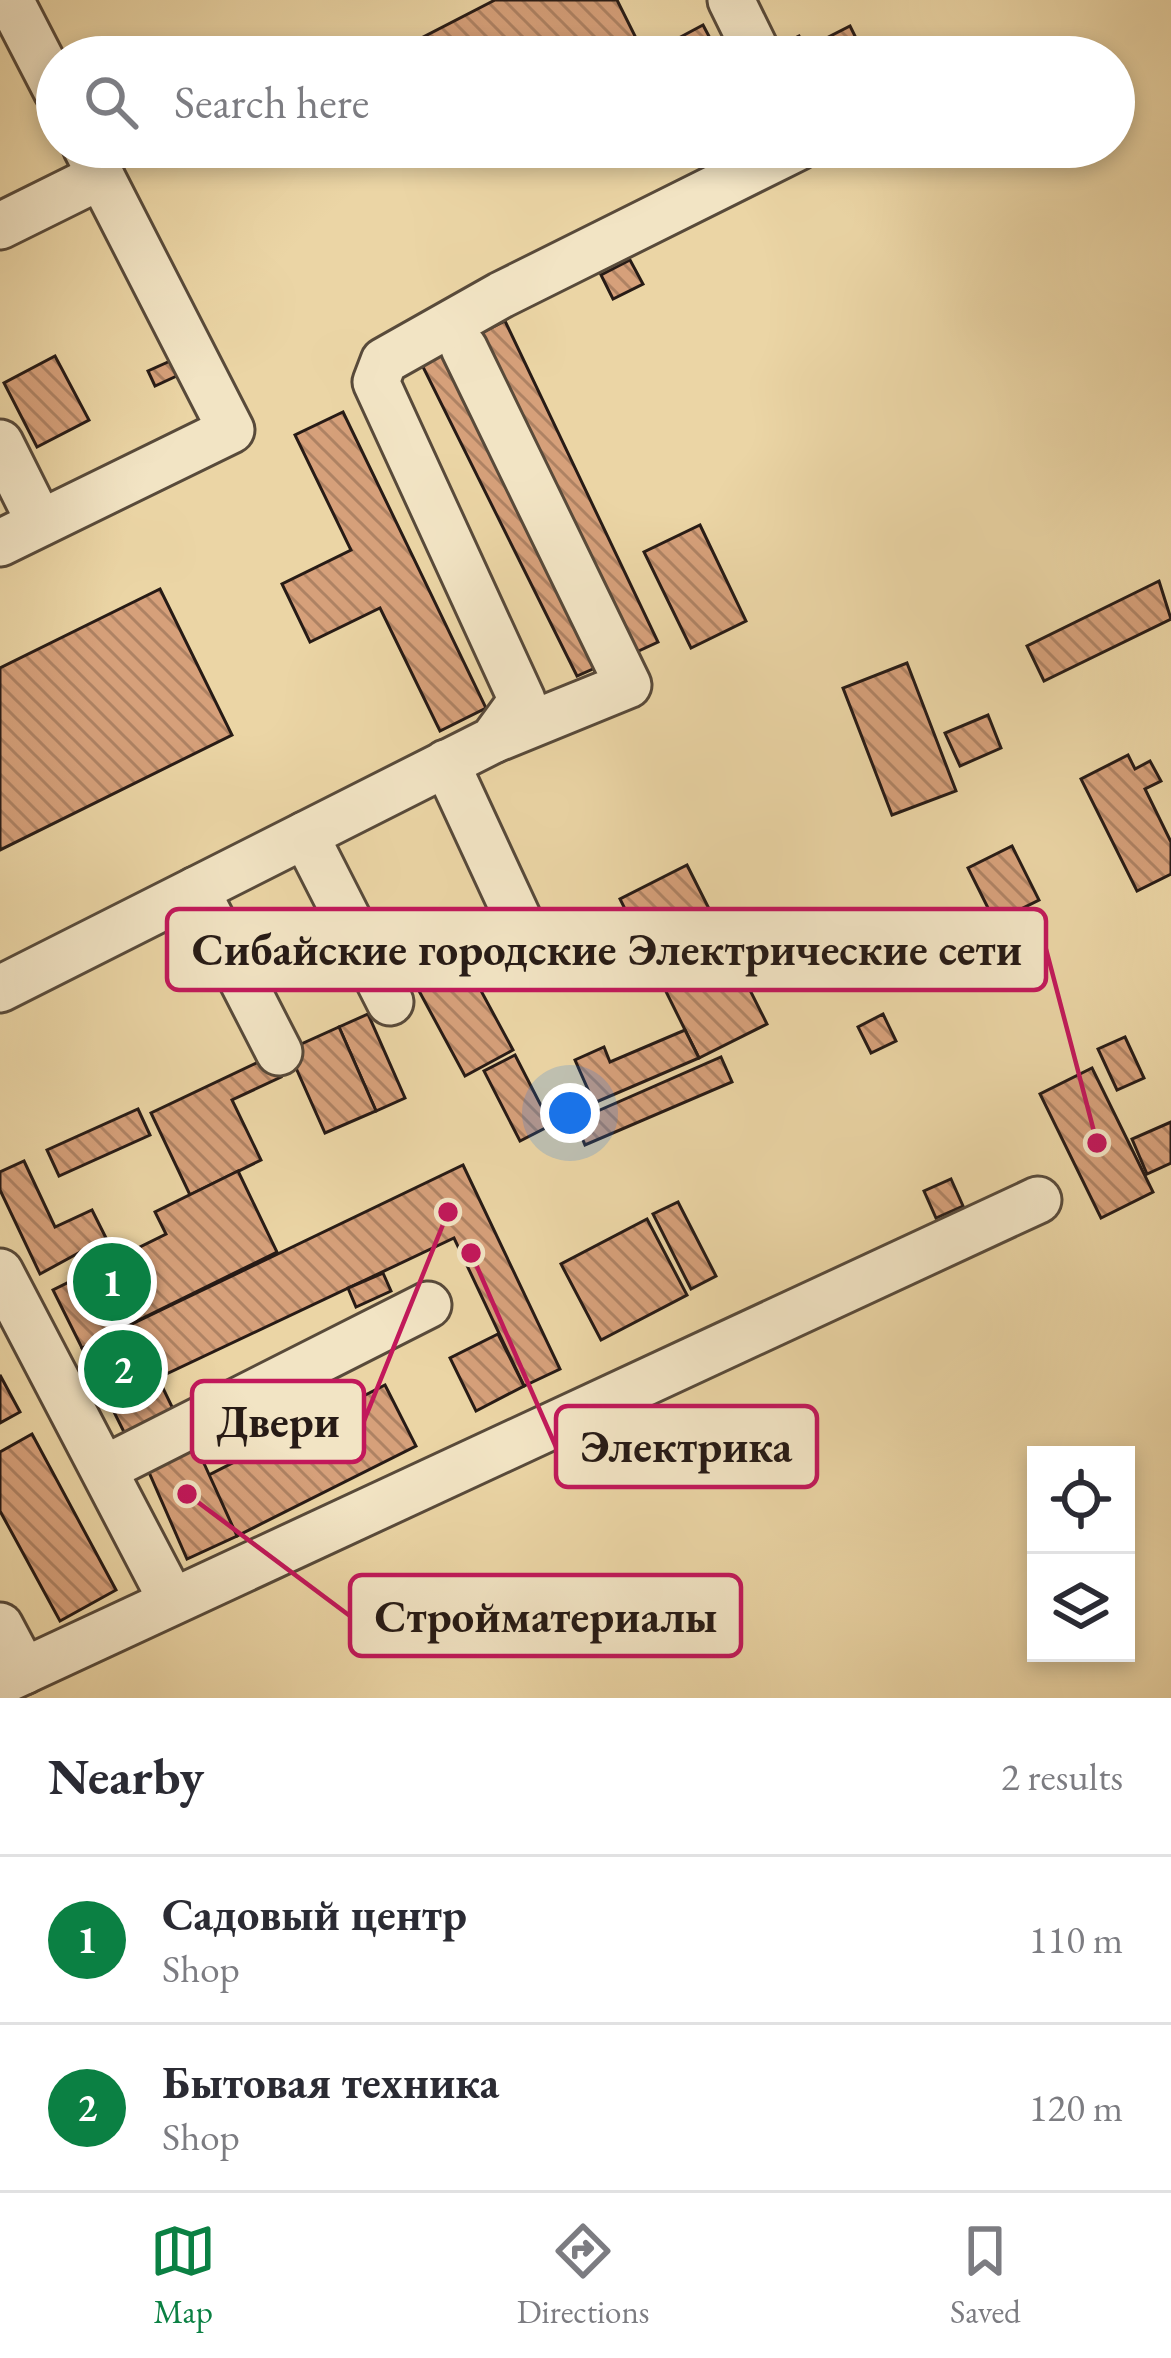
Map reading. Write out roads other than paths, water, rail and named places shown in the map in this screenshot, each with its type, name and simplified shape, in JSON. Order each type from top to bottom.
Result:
[{"type":"lane","points":[[10,0],[36,50]]},
{"type":"lane","points":[[731,0],[749,36]]},
{"type":"lane","points":[[0,226],[83,168]]},
{"type":"lane","points":[[0,443],[20,533],[231,430],[97,168]]},
{"type":"lane","points":[[494,740],[522,700],[376,382],[384,361],[500,295],[756,168]]},
{"type":"lane","points":[[0,989],[494,740],[628,686],[464,348]]},
{"type":"lane","points":[[446,764],[527,938]]},
{"type":"lane","points":[[305,835],[390,1002]]},
{"type":"lane","points":[[196,890],[279,1052]]},
{"type":"lane","points":[[0,1626],[12,1677],[1038,1200]]},
{"type":"lane","points":[[0,1272],[172,1601]]},
{"type":"lane","points":[[104,1469],[428,1305]]},
{"type":"place","name":"Сибайские городские Электрические сети","points":[[1097,1143]]},
{"type":"place","name":"Двери","points":[[448,1212]]},
{"type":"place","name":"Электрика","points":[[471,1253]]},
{"type":"place","name":"Садовый центр","points":[[112,1282]]},
{"type":"place","name":"Бытовая техника","points":[[123,1369]]},
{"type":"place","name":"Стройматериалы","points":[[187,1494]]}]
